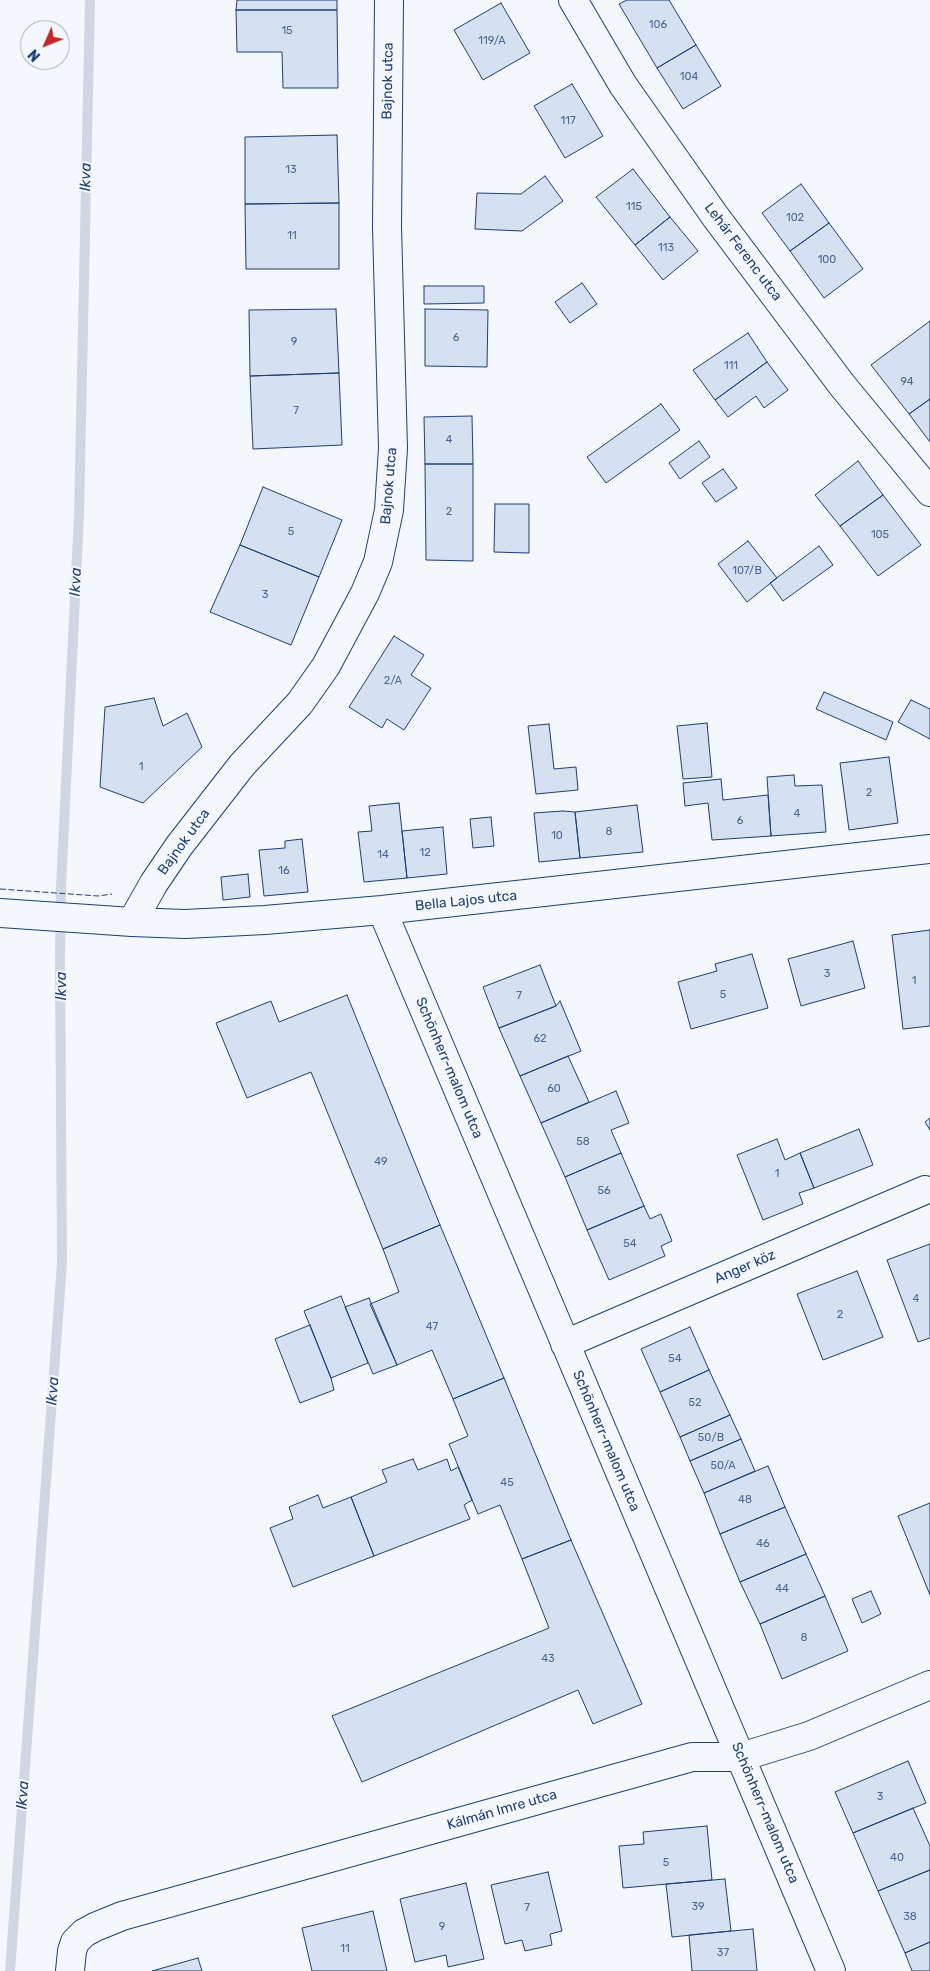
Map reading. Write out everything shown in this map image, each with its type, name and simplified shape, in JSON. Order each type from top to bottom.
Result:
[{"type":"street","name":"Bajnok utca","points":[[132,922],[154,883],[179,846],[242,765],[300,703],[326,666],[365,593],[378,562],[389,510],[393,448],[387,227],[389,0]]},
{"type":"street","name":"Lehár Ferenc utca","points":[[573,0],[624,85],[716,216],[842,385],[930,492]]},
{"type":"street","name":"Bella Lajos utca","points":[[0,912],[132,922],[185,924],[220,922],[382,910],[930,849]]},
{"type":"street","name":"Schönherr-malom utca","points":[[382,910],[564,1344],[741,1756],[830,1971]]},
{"type":"street","name":"Anger köz","points":[[564,1344],[925,1190]]},
{"type":"street","name":"Kálmán Imre utca","points":[[70,1971],[75,1942],[95,1927],[122,1916],[692,1757],[741,1756],[809,1736],[930,1685]]},
{"type":"building","points":[[237,0],[337,0],[337,10],[236,10]]},
{"type":"building","points":[[627,0],[669,0],[696,45],[657,68],[619,4]]},
{"type":"building","points":[[501,3],[530,53],[483,80],[454,30]]},
{"type":"building","points":[[236,10],[337,10],[338,88],[283,88],[282,52],[237,52]]},
{"type":"building","points":[[696,45],[721,86],[683,109],[657,68]]},
{"type":"building","points":[[572,84],[603,136],[565,158],[534,106]]},
{"type":"building","points":[[337,135],[339,203],[245,204],[245,137]]},
{"type":"building","points":[[633,169],[670,217],[635,245],[596,197]]},
{"type":"building","points":[[545,176],[563,201],[522,231],[475,229],[477,193],[521,194]]},
{"type":"building","points":[[801,184],[829,223],[790,251],[762,213]]},
{"type":"building","points":[[339,203],[339,269],[246,269],[245,204]]},
{"type":"building","points":[[670,217],[698,251],[663,280],[635,245]]},
{"type":"building","points":[[829,223],[863,269],[824,298],[790,251]]},
{"type":"building","points":[[582,283],[597,304],[570,323],[555,302]]},
{"type":"building","points":[[424,286],[484,286],[484,303],[424,304]]},
{"type":"building","points":[[336,309],[339,373],[250,376],[249,310]]},
{"type":"building","points":[[425,309],[488,310],[487,367],[425,366]]},
{"type":"building","points":[[930,321],[930,399],[909,414],[871,365]]},
{"type":"building","points":[[748,333],[767,362],[715,400],[693,370]]},
{"type":"building","points":[[767,362],[788,390],[764,408],[756,396],[728,417],[715,400]]},
{"type":"building","points":[[339,373],[342,445],[253,449],[250,376]]},
{"type":"building","points":[[930,399],[930,442],[909,414]]},
{"type":"building","points":[[661,404],[680,430],[606,483],[587,457]]},
{"type":"building","points":[[472,416],[473,464],[425,464],[424,417]]},
{"type":"building","points":[[699,441],[710,457],[680,479],[669,463]]},
{"type":"building","points":[[858,461],[883,495],[840,526],[815,495]]},
{"type":"building","points":[[425,464],[473,464],[473,561],[426,560]]},
{"type":"building","points":[[723,469],[737,488],[716,502],[702,483]]},
{"type":"building","points":[[263,487],[342,520],[319,577],[240,545]]},
{"type":"building","points":[[883,495],[921,545],[878,576],[840,526]]},
{"type":"building","points":[[495,504],[529,504],[529,553],[494,552]]},
{"type":"building","points":[[748,541],[777,578],[747,602],[718,564]]},
{"type":"building","points":[[240,545],[319,577],[291,645],[210,612]]},
{"type":"building","points":[[819,546],[833,565],[783,601],[770,583]]},
{"type":"building","points":[[394,636],[424,655],[411,675],[431,688],[404,730],[387,719],[382,728],[349,707]]},
{"type":"building","points":[[824,692],[893,722],[886,740],[816,709]]},
{"type":"building","points":[[154,698],[163,726],[187,713],[202,747],[143,803],[100,787],[105,707]]},
{"type":"building","points":[[911,700],[930,709],[930,739],[898,722]]},
{"type":"building","points":[[707,723],[712,777],[683,779],[677,726]]},
{"type":"building","points":[[549,724],[554,769],[576,767],[578,790],[536,794],[528,726]]},
{"type":"building","points":[[889,757],[898,823],[849,830],[840,763]]},
{"type":"building","points":[[794,775],[795,786],[822,785],[826,832],[771,836],[767,777]]},
{"type":"building","points":[[721,779],[723,800],[768,795],[771,836],[712,840],[708,803],[685,806],[683,783]]},
{"type":"building","points":[[399,803],[407,878],[364,882],[358,832],[372,831],[369,806]]},
{"type":"building","points":[[637,805],[643,852],[580,858],[575,812]]},
{"type":"building","points":[[575,812],[580,858],[539,862],[534,813]]},
{"type":"building","points":[[491,817],[494,846],[473,848],[470,819]]},
{"type":"building","points":[[443,827],[447,874],[407,878],[402,831]]},
{"type":"building","points":[[302,839],[308,892],[264,896],[259,850],[285,848],[285,841]]},
{"type":"building","points":[[248,874],[250,897],[223,900],[221,877]]},
{"type":"building","points":[[930,930],[930,1026],[903,1029],[892,935]]},
{"type":"building","points":[[853,941],[865,988],[801,1006],[788,959]]},
{"type":"building","points":[[752,954],[768,1008],[691,1029],[678,982],[717,971],[715,964]]},
{"type":"building","points":[[540,965],[556,1006],[499,1028],[483,987]]},
{"type":"building","points":[[347,995],[440,1225],[383,1249],[311,1072],[247,1098],[216,1023],[271,1001],[279,1022]]},
{"type":"building","points":[[560,1001],[581,1051],[520,1076],[499,1028],[556,1006]]},
{"type":"building","points":[[568,1056],[589,1102],[541,1123],[520,1076]]},
{"type":"building","points":[[616,1091],[629,1123],[611,1130],[621,1153],[565,1177],[541,1123]]},
{"type":"building","points":[[930,1118],[930,1130],[925,1122]]},
{"type":"building","points":[[859,1129],[873,1165],[814,1188],[800,1153]]},
{"type":"building","points":[[777,1139],[785,1160],[800,1153],[814,1188],[799,1193],[803,1204],[763,1220],[737,1155]]},
{"type":"building","points":[[621,1153],[644,1206],[587,1230],[565,1177]]},
{"type":"building","points":[[644,1206],[650,1219],[661,1214],[672,1241],[661,1246],[665,1256],[609,1280],[587,1230]]},
{"type":"building","points":[[440,1225],[504,1378],[453,1399],[432,1350],[397,1365],[370,1304],[399,1292],[383,1249]]},
{"type":"building","points":[[930,1244],[930,1338],[918,1342],[887,1260]]},
{"type":"building","points":[[857,1271],[883,1337],[823,1360],[797,1294]]},
{"type":"building","points":[[341,1296],[368,1363],[331,1378],[304,1311]]},
{"type":"building","points":[[369,1298],[397,1365],[373,1374],[345,1307]]},
{"type":"building","points":[[310,1325],[334,1390],[300,1403],[275,1339]]},
{"type":"building","points":[[690,1327],[709,1370],[660,1392],[641,1349]]},
{"type":"building","points":[[709,1370],[730,1415],[680,1437],[660,1392]]},
{"type":"building","points":[[504,1378],[571,1540],[522,1559],[500,1505],[478,1514],[449,1444],[468,1436],[453,1399]]},
{"type":"building","points":[[730,1415],[741,1439],[690,1461],[680,1437]]},
{"type":"building","points":[[741,1439],[755,1471],[704,1493],[690,1461]]},
{"type":"building","points":[[413,1459],[418,1470],[447,1459],[451,1471],[458,1467],[472,1500],[464,1505],[470,1519],[374,1556],[351,1497],[387,1482],[382,1470]]},
{"type":"building","points":[[768,1466],[785,1507],[720,1534],[704,1493]]},
{"type":"building","points":[[318,1495],[323,1508],[351,1497],[374,1556],[293,1587],[270,1528],[293,1519],[289,1507]]},
{"type":"building","points":[[930,1503],[930,1595],[898,1516]]},
{"type":"building","points":[[785,1507],[806,1554],[740,1582],[720,1534]]},
{"type":"building","points":[[571,1540],[642,1704],[593,1724],[578,1690],[362,1782],[332,1716],[549,1628],[522,1559]]},
{"type":"building","points":[[806,1554],[825,1596],[760,1624],[740,1582]]},
{"type":"building","points":[[871,1591],[881,1614],[862,1623],[852,1599]]},
{"type":"building","points":[[825,1596],[848,1651],[782,1679],[760,1624]]},
{"type":"building","points":[[908,1761],[926,1803],[853,1833],[835,1792]]},
{"type":"building","points":[[913,1808],[930,1846],[930,1870],[878,1891],[853,1833]]},
{"type":"building","points":[[707,1826],[712,1880],[623,1888],[619,1846],[644,1844],[643,1832]]},
{"type":"building","points":[[930,1870],[930,1942],[905,1953],[878,1891]]},
{"type":"building","points":[[548,1872],[562,1931],[550,1934],[552,1945],[525,1951],[522,1940],[505,1944],[491,1885]]},
{"type":"building","points":[[725,1879],[731,1931],[672,1937],[666,1884]]},
{"type":"building","points":[[466,1883],[484,1959],[448,1967],[446,1955],[415,1962],[400,1899]]},
{"type":"building","points":[[373,1911],[387,1971],[312,1971],[302,1928]]},
{"type":"building","points":[[753,1929],[757,1971],[692,1971],[689,1935]]},
{"type":"building","points":[[930,1942],[930,1971],[912,1971],[905,1953]]},
{"type":"building","points":[[198,1958],[202,1971],[152,1971]]},
{"type":"waterway","name":"Ikva","points":[[10,1971],[62,1263],[61,887],[79,515],[90,0]]},
{"type":"fence","points":[[0,889],[98,896],[112,894]]}]
